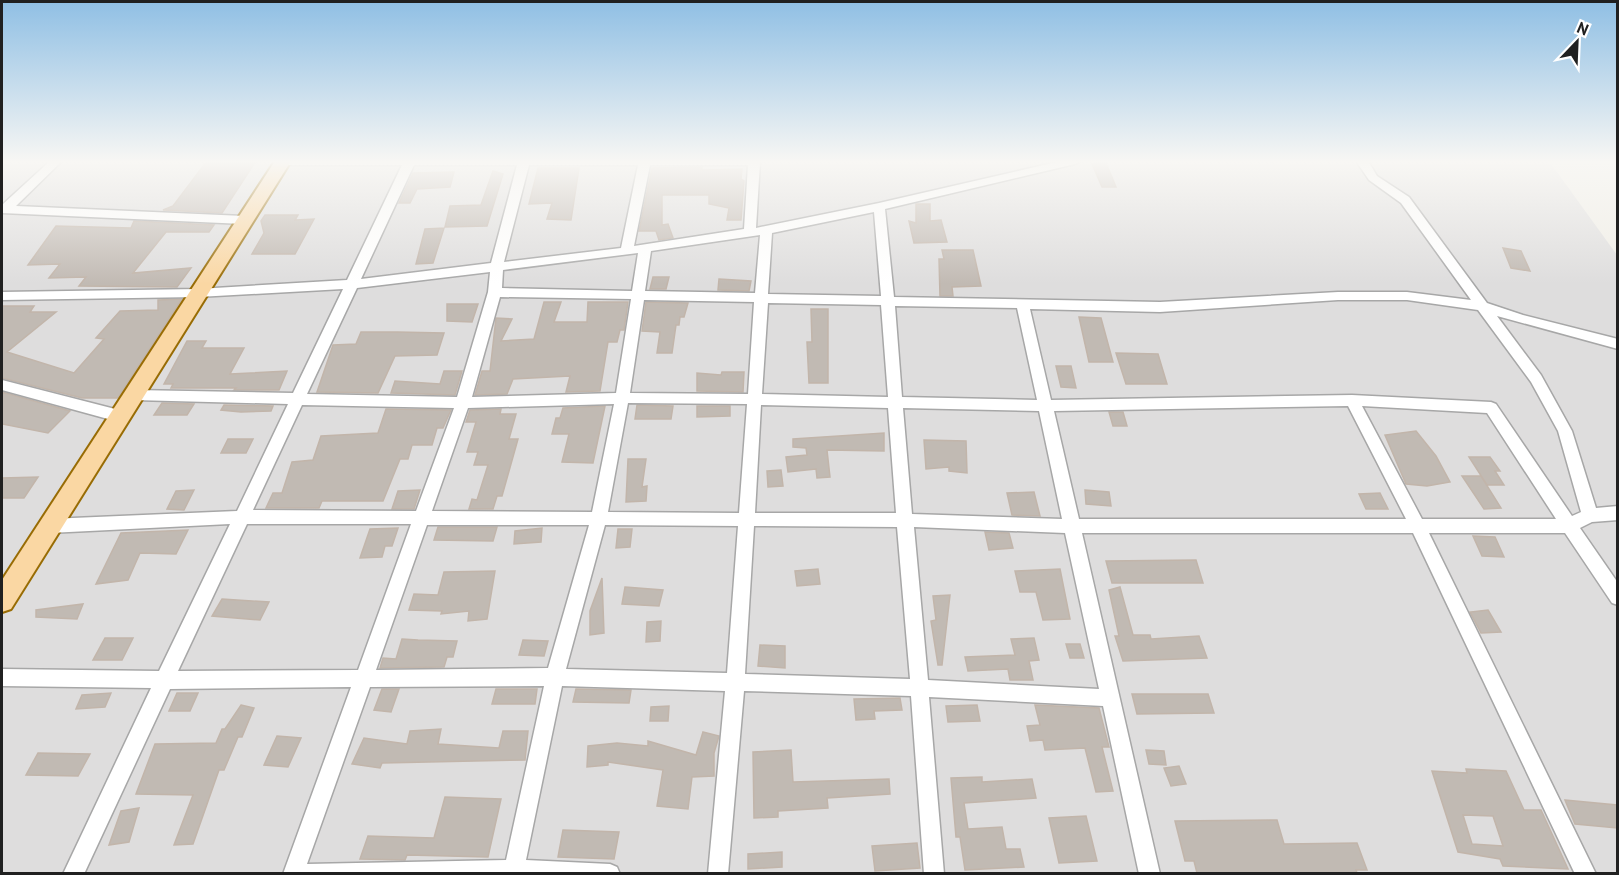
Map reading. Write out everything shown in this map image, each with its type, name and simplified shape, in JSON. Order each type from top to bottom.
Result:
[{"type":"main road","points":[[2,601],[256,202]]},
{"type":"street","points":[[73,873],[391,202]]},
{"type":"street","points":[[293,873],[424,517],[463,403],[495,292],[497,266],[514,202]]},
{"type":"street","points":[[627,251],[636,202]]},
{"type":"street","points":[[718,873],[735,684],[753,399],[762,297],[756,202]]},
{"type":"street","points":[[2,296],[198,293],[352,284],[645,249],[758,231],[901,202]]},
{"type":"street","points":[[1406,202],[1536,379],[1565,431],[1590,514]]},
{"type":"street","points":[[879,207],[890,302],[904,520],[921,688],[934,873]]},
{"type":"street","points":[[4,209],[244,220]]},
{"type":"street","points":[[513,872],[555,677],[599,518],[622,398],[645,249]]},
{"type":"street","points":[[495,292],[1160,307],[1338,296],[1407,296],[1482,306],[1520,319],[1617,344]]},
{"type":"street","points":[[1022,303],[1150,873]]},
{"type":"street","points":[[2,385],[119,416]]},
{"type":"street","points":[[134,395],[297,397],[463,403],[622,398],[895,401],[1045,406],[1352,400],[1491,408],[1617,598]]},
{"type":"street","points":[[1352,400],[1418,527],[1586,873]]},
{"type":"street","points":[[49,526],[243,517],[424,517],[904,520],[1072,526],[1569,526],[1590,514],[1617,513]]},
{"type":"street","points":[[2,677],[165,680],[555,677],[921,688],[1111,698]]},
{"type":"street","points":[[308,873],[610,873]]},
{"type":"shaded area","points":[[2,202],[1579,202],[1617,255],[1617,873],[2,874]]},
{"type":"building","points":[[176,202],[229,202],[222,213],[163,210],[173,206]]},
{"type":"building","points":[[482,202],[494,202],[487,226],[445,227],[450,206],[481,205]]},
{"type":"building","points":[[530,202],[574,202],[571,220],[547,219],[552,203],[529,204]]},
{"type":"building","points":[[645,202],[662,202],[662,225],[668,224],[673,238],[659,240],[656,231],[639,231]]},
{"type":"building","points":[[709,202],[742,202],[741,220],[727,220],[729,208],[709,204]]},
{"type":"building","points":[[916,204],[930,204],[930,221],[941,220],[947,242],[914,243],[909,221],[916,223]]},
{"type":"building","points":[[265,215],[298,215],[295,220],[314,219],[295,254],[252,254],[264,233],[261,221]]},
{"type":"building","points":[[134,221],[214,225],[209,232],[166,232],[133,273],[191,268],[177,287],[79,286],[86,277],[49,278],[60,264],[28,265],[56,226],[131,228]]},
{"type":"building","points":[[444,228],[433,263],[416,264],[425,229]]},
{"type":"building","points":[[1503,248],[1521,251],[1530,271],[1511,268]]},
{"type":"building","points":[[942,250],[973,250],[981,286],[952,287],[953,296],[940,296],[939,259],[944,259]]},
{"type":"building","points":[[653,277],[669,277],[666,289],[650,289]]},
{"type":"building","points":[[719,279],[751,281],[749,291],[718,290]]},
{"type":"building","points":[[182,299],[118,398],[82,398],[2,378],[2,306],[34,306],[30,312],[56,312],[7,352],[74,373],[104,339],[96,338],[120,311],[158,310],[158,300]]},
{"type":"building","points":[[544,302],[561,302],[554,322],[587,322],[588,302],[628,302],[624,330],[620,330],[617,342],[608,342],[600,391],[566,392],[570,376],[513,379],[507,394],[475,395],[482,371],[490,371],[496,318],[512,319],[501,341],[534,339]]},
{"type":"building","points":[[646,302],[688,303],[684,317],[680,317],[679,325],[676,325],[672,353],[657,353],[660,332],[642,331]]},
{"type":"building","points":[[447,304],[478,304],[472,322],[447,321]]},
{"type":"building","points":[[811,309],[828,309],[828,383],[809,383],[807,342],[812,342]]},
{"type":"building","points":[[1079,317],[1101,318],[1113,362],[1089,362]]},
{"type":"building","points":[[361,332],[444,333],[437,355],[395,356],[378,393],[317,392],[333,345],[356,344]]},
{"type":"building","points":[[187,341],[206,341],[202,348],[244,348],[230,374],[287,371],[279,390],[171,388],[173,384],[164,384]]},
{"type":"building","points":[[1116,353],[1158,354],[1167,384],[1126,384]]},
{"type":"building","points":[[1056,366],[1071,366],[1076,388],[1061,387]]},
{"type":"building","points":[[444,371],[462,371],[455,395],[391,393],[395,381],[440,384]]},
{"type":"building","points":[[722,372],[744,372],[743,392],[697,391],[697,373],[721,375]]},
{"type":"building","points":[[2,392],[70,411],[48,433],[2,424]]},
{"type":"building","points":[[162,403],[194,404],[187,415],[154,415]]},
{"type":"building","points":[[224,405],[273,406],[271,411],[241,412],[221,410]]},
{"type":"building","points":[[637,405],[673,406],[671,419],[635,419]]},
{"type":"building","points":[[605,406],[593,463],[562,462],[569,434],[552,434],[556,418],[560,418],[563,408]]},
{"type":"building","points":[[697,406],[730,406],[730,416],[697,417]]},
{"type":"building","points":[[386,409],[451,410],[443,428],[437,428],[432,445],[412,445],[408,459],[400,459],[383,501],[322,501],[319,508],[266,508],[273,493],[282,493],[292,462],[313,460],[321,436],[378,433]]},
{"type":"building","points":[[501,409],[500,414],[516,414],[509,439],[518,439],[502,496],[497,496],[493,509],[469,509],[472,499],[477,500],[488,465],[474,465],[478,452],[467,452],[476,422],[466,422],[470,410]]},
{"type":"building","points":[[1109,412],[1123,412],[1127,426],[1113,426]]},
{"type":"building","points":[[1416,431],[1436,456],[1450,482],[1427,486],[1406,484],[1385,435]]},
{"type":"building","points":[[884,433],[884,451],[827,450],[830,477],[817,478],[816,469],[788,472],[786,457],[807,455],[806,448],[793,447],[793,439]]},
{"type":"building","points":[[228,439],[253,439],[246,453],[221,453]]},
{"type":"building","points":[[924,440],[966,441],[967,473],[949,471],[949,467],[926,469]]},
{"type":"building","points":[[1469,457],[1490,457],[1500,471],[1495,471],[1504,485],[1487,485]]},
{"type":"building","points":[[628,459],[646,459],[642,487],[647,486],[646,501],[626,502]]},
{"type":"building","points":[[781,470],[783,486],[768,487],[767,471]]},
{"type":"building","points":[[1462,476],[1481,476],[1501,508],[1484,509]]},
{"type":"building","points":[[38,477],[24,498],[2,498],[2,478]]},
{"type":"building","points":[[194,490],[184,510],[167,509],[176,491]]},
{"type":"building","points":[[420,490],[414,509],[392,509],[398,491]]},
{"type":"building","points":[[1085,490],[1109,492],[1111,506],[1086,504]]},
{"type":"building","points":[[1034,492],[1040,516],[1012,515],[1007,493]]},
{"type":"building","points":[[1380,493],[1388,509],[1366,509],[1359,494]]},
{"type":"building","points":[[438,527],[497,527],[493,541],[434,540]]},
{"type":"building","points":[[398,528],[392,546],[385,546],[382,557],[360,558],[370,529]]},
{"type":"building","points":[[542,528],[541,542],[514,544],[515,531]]},
{"type":"building","points":[[618,529],[632,529],[630,547],[616,548]]},
{"type":"building","points":[[188,530],[176,554],[140,553],[128,580],[96,584],[121,533]]},
{"type":"building","points":[[985,532],[1009,533],[1013,548],[989,550]]},
{"type":"building","points":[[1473,536],[1495,537],[1504,557],[1482,556]]},
{"type":"building","points":[[1196,560],[1203,583],[1112,583],[1106,561]]},
{"type":"building","points":[[818,569],[820,584],[797,586],[795,571]]},
{"type":"building","points":[[1060,569],[1070,619],[1043,620],[1036,592],[1020,592],[1015,571]]},
{"type":"building","points":[[495,571],[487,619],[468,621],[469,611],[441,614],[442,611],[409,610],[414,594],[438,595],[444,572]]},
{"type":"building","points":[[602,578],[604,633],[590,635],[590,611]]},
{"type":"building","points":[[625,587],[663,590],[659,606],[622,604]]},
{"type":"building","points":[[1120,587],[1133,635],[1150,635],[1151,639],[1199,636],[1207,658],[1123,661],[1115,636],[1119,636],[1109,590]]},
{"type":"building","points":[[950,595],[942,665],[938,665],[931,621],[936,620],[933,596]]},
{"type":"building","points":[[222,599],[269,602],[260,620],[212,616]]},
{"type":"building","points":[[83,604],[77,619],[36,617],[36,610]]},
{"type":"building","points":[[1488,610],[1501,632],[1481,633],[1470,612]]},
{"type":"building","points":[[661,621],[660,641],[646,642],[647,622]]},
{"type":"building","points":[[105,638],[133,638],[122,660],[93,660]]},
{"type":"building","points":[[1034,638],[1039,660],[1029,661],[1033,680],[1010,680],[1008,669],[968,671],[965,657],[1015,655],[1011,639]]},
{"type":"building","points":[[402,639],[457,641],[453,657],[447,657],[444,667],[380,668],[383,658],[396,659]]},
{"type":"building","points":[[523,640],[548,641],[544,656],[519,655]]},
{"type":"building","points":[[1066,644],[1080,644],[1084,658],[1070,658]]},
{"type":"building","points":[[760,645],[785,646],[785,668],[758,666]]},
{"type":"building","points":[[382,689],[399,689],[391,712],[374,710]]},
{"type":"building","points":[[496,689],[537,689],[535,704],[492,704]]},
{"type":"building","points":[[576,689],[631,690],[629,703],[573,702]]},
{"type":"building","points":[[111,693],[105,707],[76,709],[82,695]]},
{"type":"building","points":[[177,693],[198,693],[190,711],[169,711]]},
{"type":"building","points":[[1132,694],[1208,694],[1214,713],[1137,714]]},
{"type":"building","points":[[900,698],[902,710],[874,711],[875,719],[856,720],[854,699]]},
{"type":"building","points":[[241,705],[254,708],[242,737],[238,737],[224,770],[219,770],[193,844],[174,845],[193,795],[136,794],[155,744],[216,743],[222,729],[225,729]]},
{"type":"building","points":[[977,705],[980,721],[948,722],[946,706]]},
{"type":"building","points":[[1035,705],[1099,708],[1109,747],[1102,747],[1113,791],[1096,792],[1085,748],[1045,750],[1043,740],[1030,741],[1027,726],[1040,725]]},
{"type":"building","points":[[669,706],[668,721],[650,721],[651,707]]},
{"type":"building","points":[[441,729],[438,744],[499,748],[503,731],[528,731],[525,760],[382,763],[380,768],[352,764],[364,738],[407,744],[410,731]]},
{"type":"building","points":[[703,732],[719,736],[714,753],[714,776],[692,777],[688,809],[657,806],[663,770],[608,762],[608,765],[587,767],[588,746],[617,743],[648,746],[648,741],[696,755]]},
{"type":"building","points":[[277,736],[301,738],[288,767],[264,765]]},
{"type":"building","points":[[791,750],[793,782],[889,779],[890,794],[827,798],[828,808],[778,811],[778,817],[754,818],[753,752]]},
{"type":"building","points":[[1146,750],[1164,751],[1166,765],[1149,764]]},
{"type":"building","points":[[38,753],[90,754],[78,776],[26,775]]},
{"type":"building","points":[[1179,766],[1186,784],[1171,786],[1164,768]]},
{"type":"building","points":[[1466,769],[1506,771],[1524,810],[1541,810],[1568,869],[1503,866],[1500,859],[1458,852],[1432,771],[1467,773]],"holes":[[[1463,815],[1493,816],[1503,846],[1472,844]]]},
{"type":"building","points":[[982,777],[982,782],[1032,779],[1036,798],[964,803],[968,829],[1002,827],[1006,849],[1020,849],[1024,867],[965,870],[960,837],[956,837],[951,778]]},
{"type":"building","points":[[445,797],[501,799],[488,857],[407,855],[405,860],[360,859],[368,836],[434,838]]},
{"type":"building","points":[[1565,800],[1617,805],[1617,828],[1575,824]]},
{"type":"building","points":[[139,808],[129,842],[109,845],[121,811]]},
{"type":"building","points":[[1086,816],[1097,861],[1059,863],[1049,818]]},
{"type":"building","points":[[1277,820],[1284,844],[1357,843],[1367,870],[1356,870],[1357,873],[1197,873],[1194,861],[1185,861],[1175,821]]},
{"type":"building","points":[[563,830],[619,832],[614,859],[558,857]]},
{"type":"building","points":[[917,843],[920,868],[875,871],[872,846]]},
{"type":"building","points":[[782,852],[782,867],[748,869],[748,854]]}]
